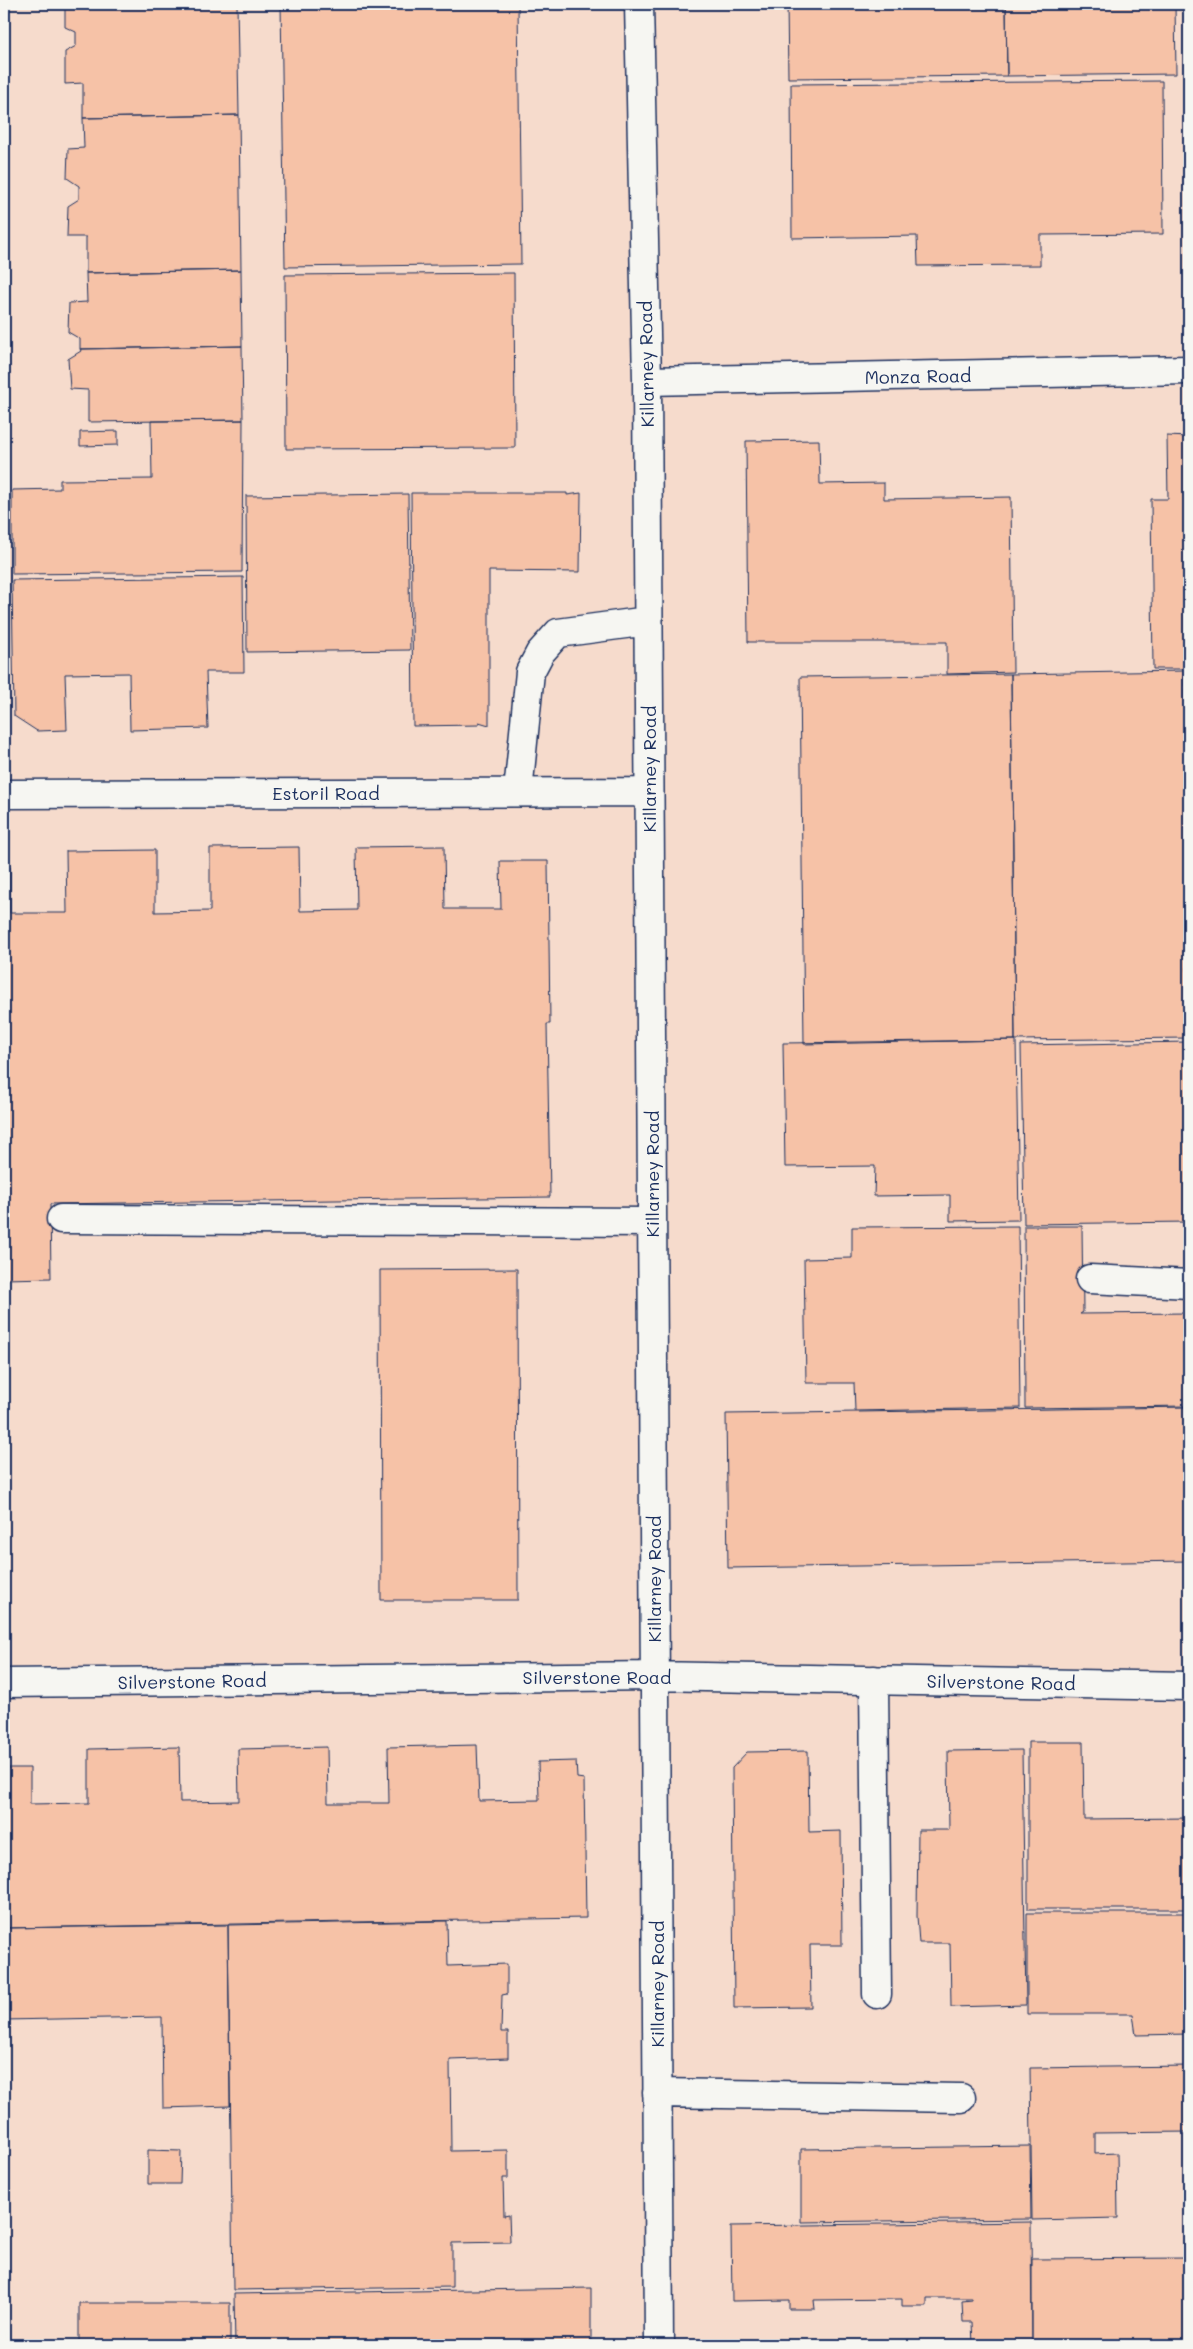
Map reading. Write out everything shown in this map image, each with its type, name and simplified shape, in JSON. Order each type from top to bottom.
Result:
[{"type":"street","name":"Killarney Road","points":[[639,4],[647,381],[659,2345]]},
{"type":"street","name":"Monza Road","points":[[647,381],[1189,370]]},
{"type":"street","points":[[518,792],[530,672],[549,641],[558,633],[648,621]]},
{"type":"street","name":"Estoril Road","points":[[4,794],[649,792]]},
{"type":"street","points":[[61,1220],[652,1222]]},
{"type":"street","points":[[1090,1279],[1189,1284]]},
{"type":"street","name":"Silverstone Road","points":[[4,1683],[654,1676],[1189,1686]]},
{"type":"street","points":[[874,1680],[877,1994]]},
{"type":"street","points":[[658,2093],[961,2098]]},
{"type":"shaded area","points":[[4,4],[1189,4],[1189,2345],[4,2345]]},
{"type":"building","points":[[65,4],[237,4],[239,115],[83,118],[83,83],[65,84],[65,52],[76,46],[76,32],[65,27]]},
{"type":"building","points":[[281,4],[518,4],[521,264],[285,267]]},
{"type":"building","points":[[787,4],[1006,4],[1007,76],[788,78]]},
{"type":"building","points":[[1006,4],[1175,4],[1176,74],[1007,76]]},
{"type":"building","points":[[1162,81],[1163,234],[1040,235],[1040,265],[918,266],[917,236],[792,238],[791,84]]},
{"type":"building","points":[[239,115],[241,270],[86,273],[86,237],[67,237],[68,206],[79,199],[79,186],[67,178],[68,149],[84,148],[83,118]]},
{"type":"building","points":[[241,270],[242,346],[80,349],[80,339],[68,332],[69,303],[87,302],[86,273]]},
{"type":"building","points":[[514,273],[515,448],[286,449],[285,275]]},
{"type":"building","points":[[242,346],[243,420],[88,422],[88,390],[70,389],[68,359],[81,351],[80,349]]},
{"type":"building","points":[[243,420],[242,572],[12,574],[12,490],[60,489],[60,480],[152,479],[151,421]]},
{"type":"building","points":[[118,431],[118,445],[80,446],[80,432]]},
{"type":"building","points":[[1167,436],[1189,437],[1189,669],[1153,669],[1151,499],[1168,499]]},
{"type":"building","points":[[819,440],[820,484],[884,483],[884,499],[1011,497],[1013,672],[947,674],[947,642],[748,642],[746,441]]},
{"type":"building","points":[[411,493],[567,493],[567,495],[581,493],[580,572],[489,571],[489,725],[479,722],[479,725],[413,726]]},
{"type":"building","points":[[408,494],[410,650],[247,652],[246,496]]},
{"type":"building","points":[[243,577],[244,672],[206,672],[208,728],[130,730],[129,673],[65,674],[67,730],[37,731],[14,716],[12,580]]},
{"type":"building","points":[[1184,671],[1188,1038],[1015,1040],[1011,674]]},
{"type":"building","points":[[1011,674],[1015,1040],[804,1044],[800,677]]},
{"type":"building","points":[[444,846],[445,909],[501,909],[500,861],[548,861],[550,1024],[547,1024],[550,1197],[50,1204],[51,1278],[4,1279],[4,867],[10,867],[10,913],[67,913],[66,851],[155,850],[155,912],[210,911],[210,848],[299,847],[300,911],[357,910],[356,847]]},
{"type":"building","points":[[1016,1040],[1019,1220],[950,1221],[950,1195],[874,1196],[875,1166],[785,1167],[783,1043]]},
{"type":"building","points":[[1188,1042],[1189,1222],[1024,1224],[1021,1045]]},
{"type":"building","points":[[1018,1226],[1020,1408],[855,1411],[854,1383],[806,1383],[804,1259],[852,1258],[852,1227]]},
{"type":"building","points":[[1024,1226],[1082,1226],[1083,1312],[1080,1314],[1189,1313],[1189,1406],[1025,1408]]},
{"type":"building","points":[[517,1269],[518,1600],[381,1600],[380,1270]]},
{"type":"building","points":[[1189,1407],[1189,1561],[728,1568],[726,1414]]},
{"type":"building","points":[[1028,1742],[1083,1742],[1084,1819],[1189,1818],[1189,1909],[1028,1909]]},
{"type":"building","points":[[477,1745],[479,1801],[539,1800],[538,1762],[576,1761],[577,1778],[584,1779],[586,1918],[4,1928],[4,1768],[30,1768],[30,1804],[89,1803],[89,1749],[179,1747],[180,1802],[239,1801],[238,1749],[327,1747],[328,1803],[389,1803],[388,1747]]},
{"type":"building","points":[[1022,1750],[1026,2005],[951,2007],[950,1943],[919,1943],[917,1916],[918,1830],[949,1830],[948,1751]]},
{"type":"building","points":[[808,1751],[809,1832],[841,1831],[842,1945],[810,1945],[811,2007],[734,2008],[732,1768],[747,1752]]},
{"type":"building","points":[[1027,1913],[1189,1913],[1189,2034],[1136,2035],[1133,2014],[1027,2014]]},
{"type":"building","points":[[447,1921],[448,1966],[507,1964],[507,1994],[502,1995],[501,2032],[508,2032],[508,2058],[450,2060],[451,2151],[508,2150],[508,2178],[503,2178],[504,2216],[509,2215],[510,2242],[452,2243],[452,2287],[233,2290],[228,1925]]},
{"type":"building","points":[[228,1925],[230,2106],[163,2108],[162,2017],[4,2020],[4,1928]]},
{"type":"building","points":[[1189,2066],[1189,2132],[1095,2133],[1095,2154],[1117,2153],[1118,2218],[1032,2220],[1030,2068]]},
{"type":"building","points":[[1030,2146],[1031,2219],[801,2222],[801,2149]]},
{"type":"building","points":[[148,2150],[181,2151],[180,2184],[148,2184]]},
{"type":"building","points":[[1031,2222],[1032,2345],[973,2345],[972,2322],[963,2322],[962,2301],[972,2300],[972,2298],[927,2298],[927,2306],[902,2306],[902,2299],[814,2300],[815,2309],[789,2309],[789,2300],[732,2301],[731,2226]]},
{"type":"building","points":[[1189,2258],[1189,2345],[1032,2345],[1032,2259]]},
{"type":"building","points":[[591,2288],[591,2345],[235,2345],[234,2294]]},
{"type":"building","points":[[79,2303],[230,2303],[230,2345],[79,2345]]}]
